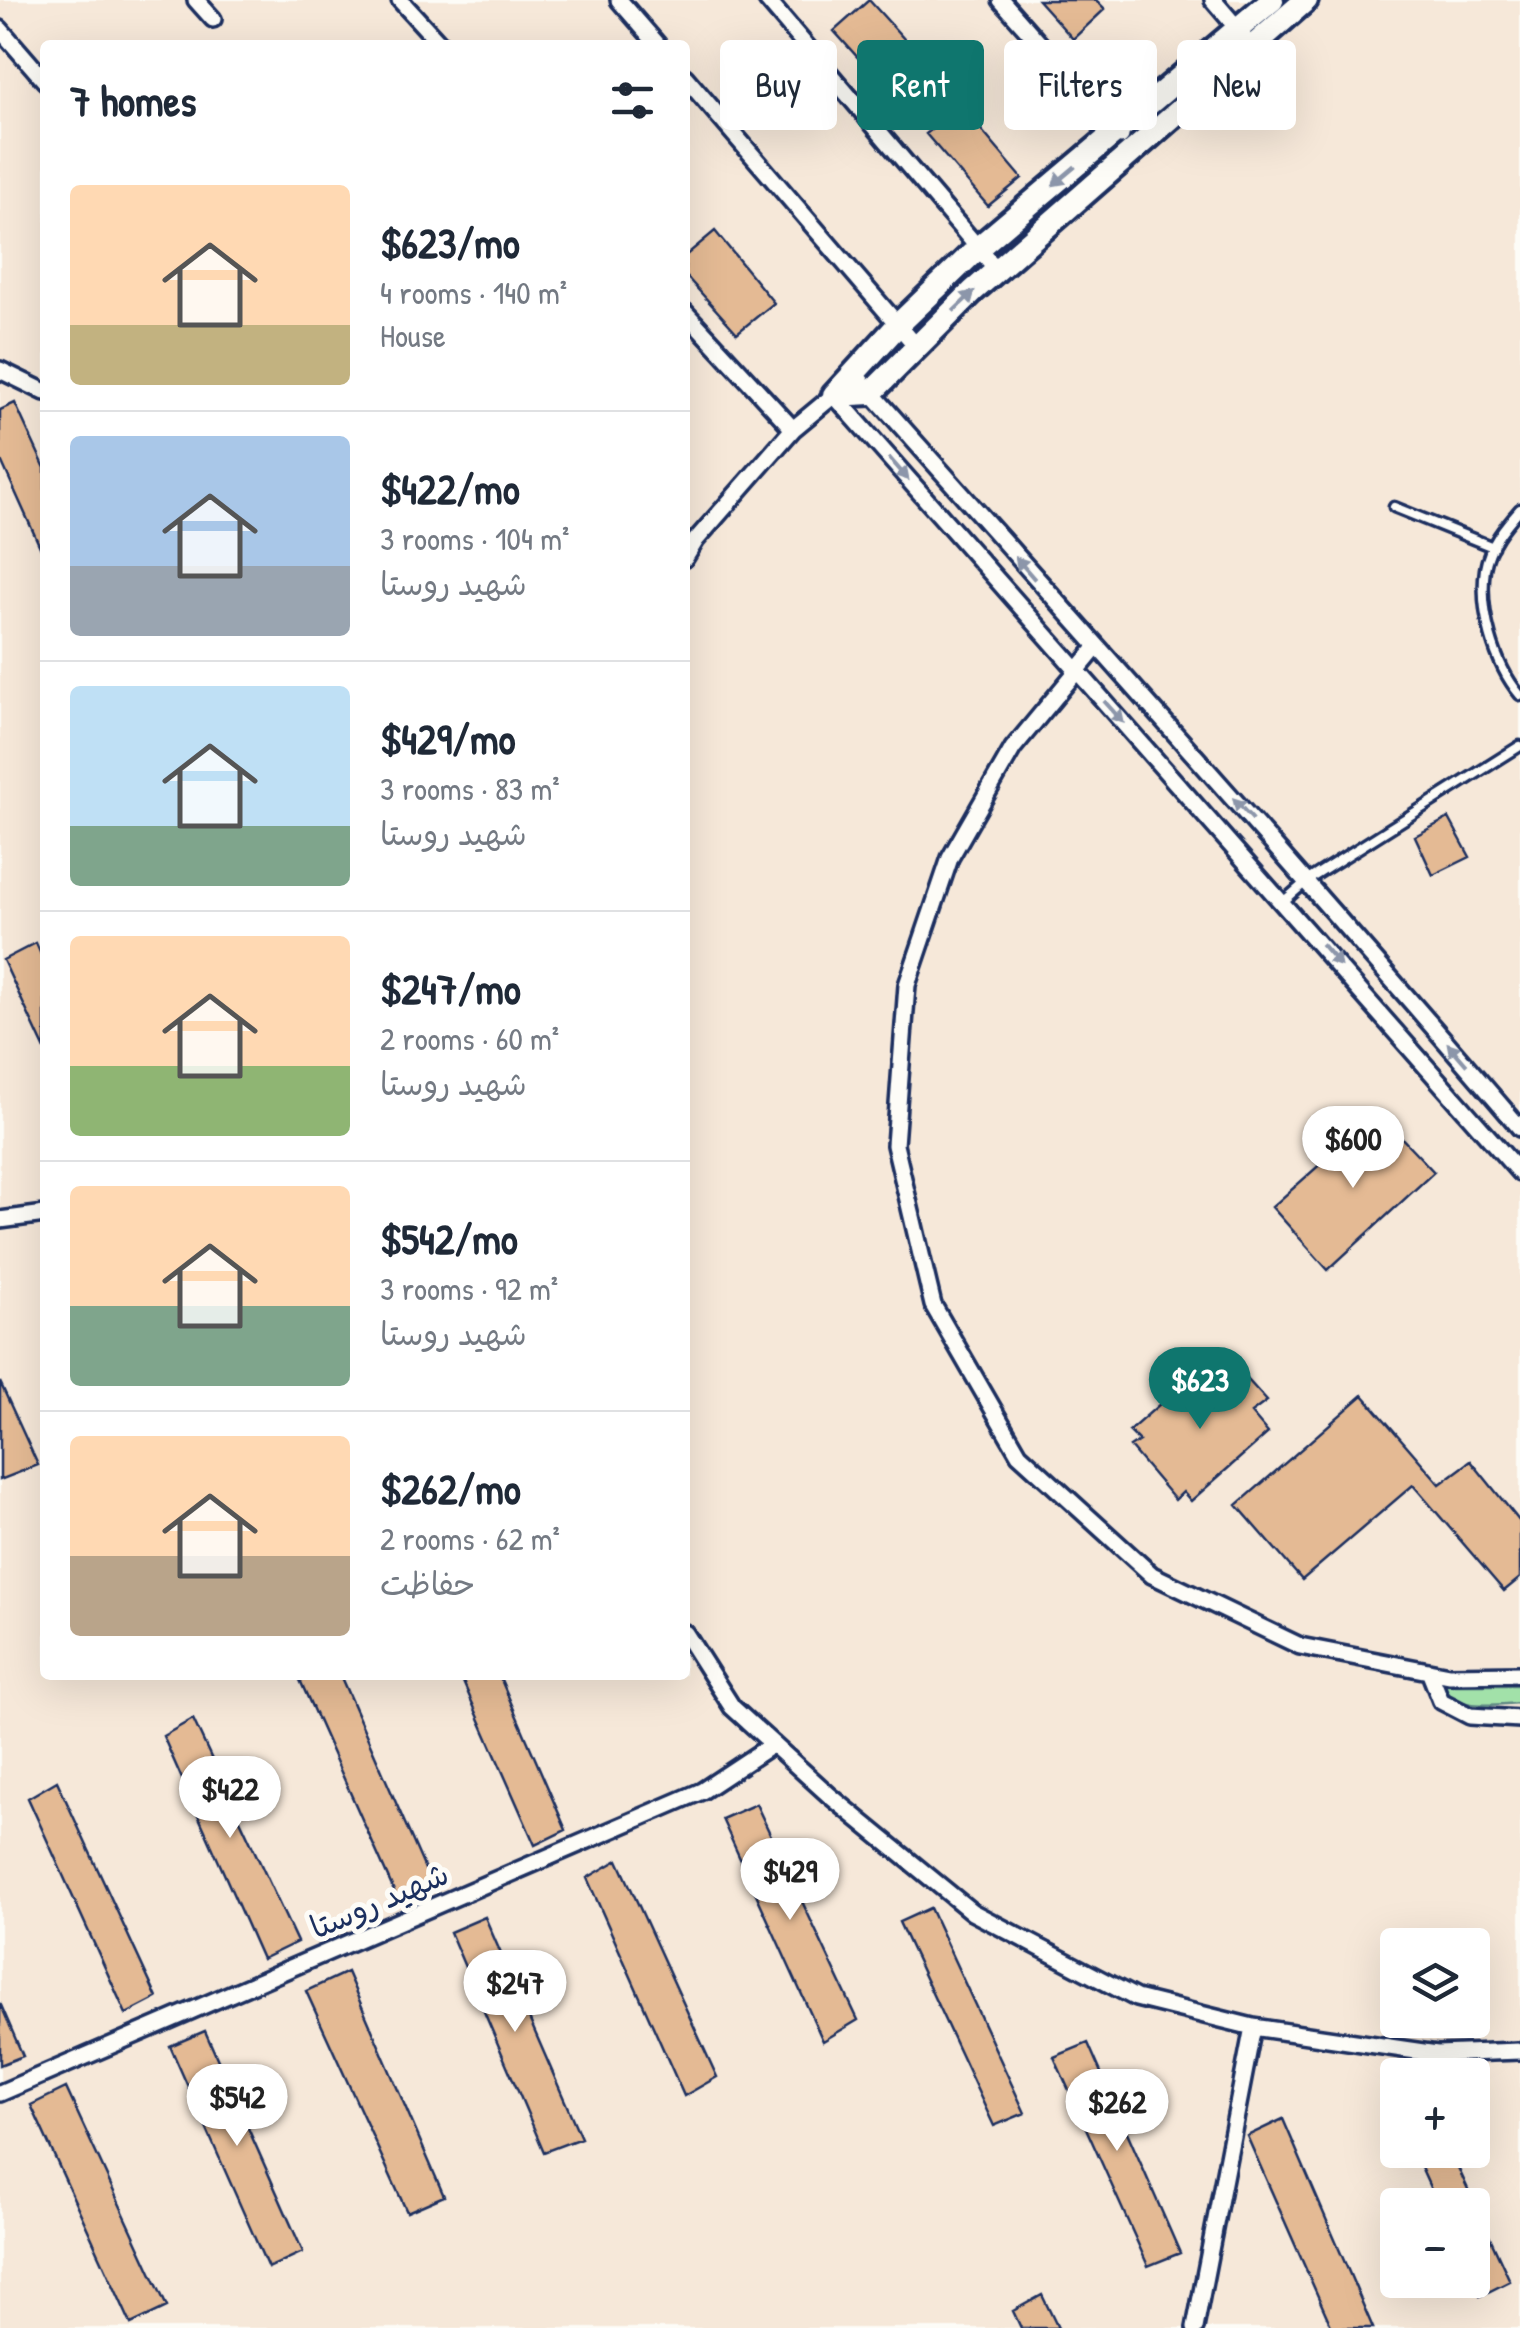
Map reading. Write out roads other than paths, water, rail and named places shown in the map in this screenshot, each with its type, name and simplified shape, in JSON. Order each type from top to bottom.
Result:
[{"type":"street","points":[[196,0],[213,19]]},
{"type":"street","points":[[400,0],[436,40]]},
{"type":"street","points":[[619,0],[654,40]]},
{"type":"street","points":[[767,0],[997,270]]},
{"type":"street","points":[[1002,0],[1132,150]]},
{"type":"street","points":[[1213,0],[1246,38]]},
{"type":"street","points":[[834,396],[871,392],[997,270],[1132,150],[1246,38],[1272,0]]},
{"type":"street","points":[[690,551],[793,429],[834,396],[898,325],[978,248],[1118,131],[1246,38],[1306,0]]},
{"type":"street","points":[[0,29],[40,74]]},
{"type":"street","points":[[690,82],[917,347]]},
{"type":"street","points":[[690,317],[793,429]]},
{"type":"street","points":[[0,370],[40,390]]},
{"type":"street","points":[[853,372],[1096,649],[1308,880],[1520,1128]]},
{"type":"street","points":[[834,396],[1284,901],[1520,1173]]},
{"type":"street","points":[[1096,649],[1075,668],[1013,748],[950,858],[907,986],[895,1145],[932,1305],[1019,1454],[1152,1575],[1300,1646],[1429,1671],[1520,1674]]},
{"type":"street","points":[[0,1220],[40,1215]]},
{"type":"street","points":[[690,1640],[732,1707],[972,1912],[1136,1998],[1254,2027],[1437,2054],[1520,2051]]},
{"type":"street","points":[[1429,1671],[1441,1701],[1470,1716],[1520,1719]]},
{"type":"street","name":"شهید روستا","points":[[0,2093],[702,1791],[772,1744]]},
{"type":"street","points":[[1195,2328],[1254,2027]]},
{"type":"lane","points":[[1394,507],[1493,547]]},
{"type":"lane","points":[[1520,508],[1493,547],[1485,568],[1486,606],[1497,658],[1520,695]]},
{"type":"lane","points":[[1284,901],[1308,880],[1520,746]]}]
